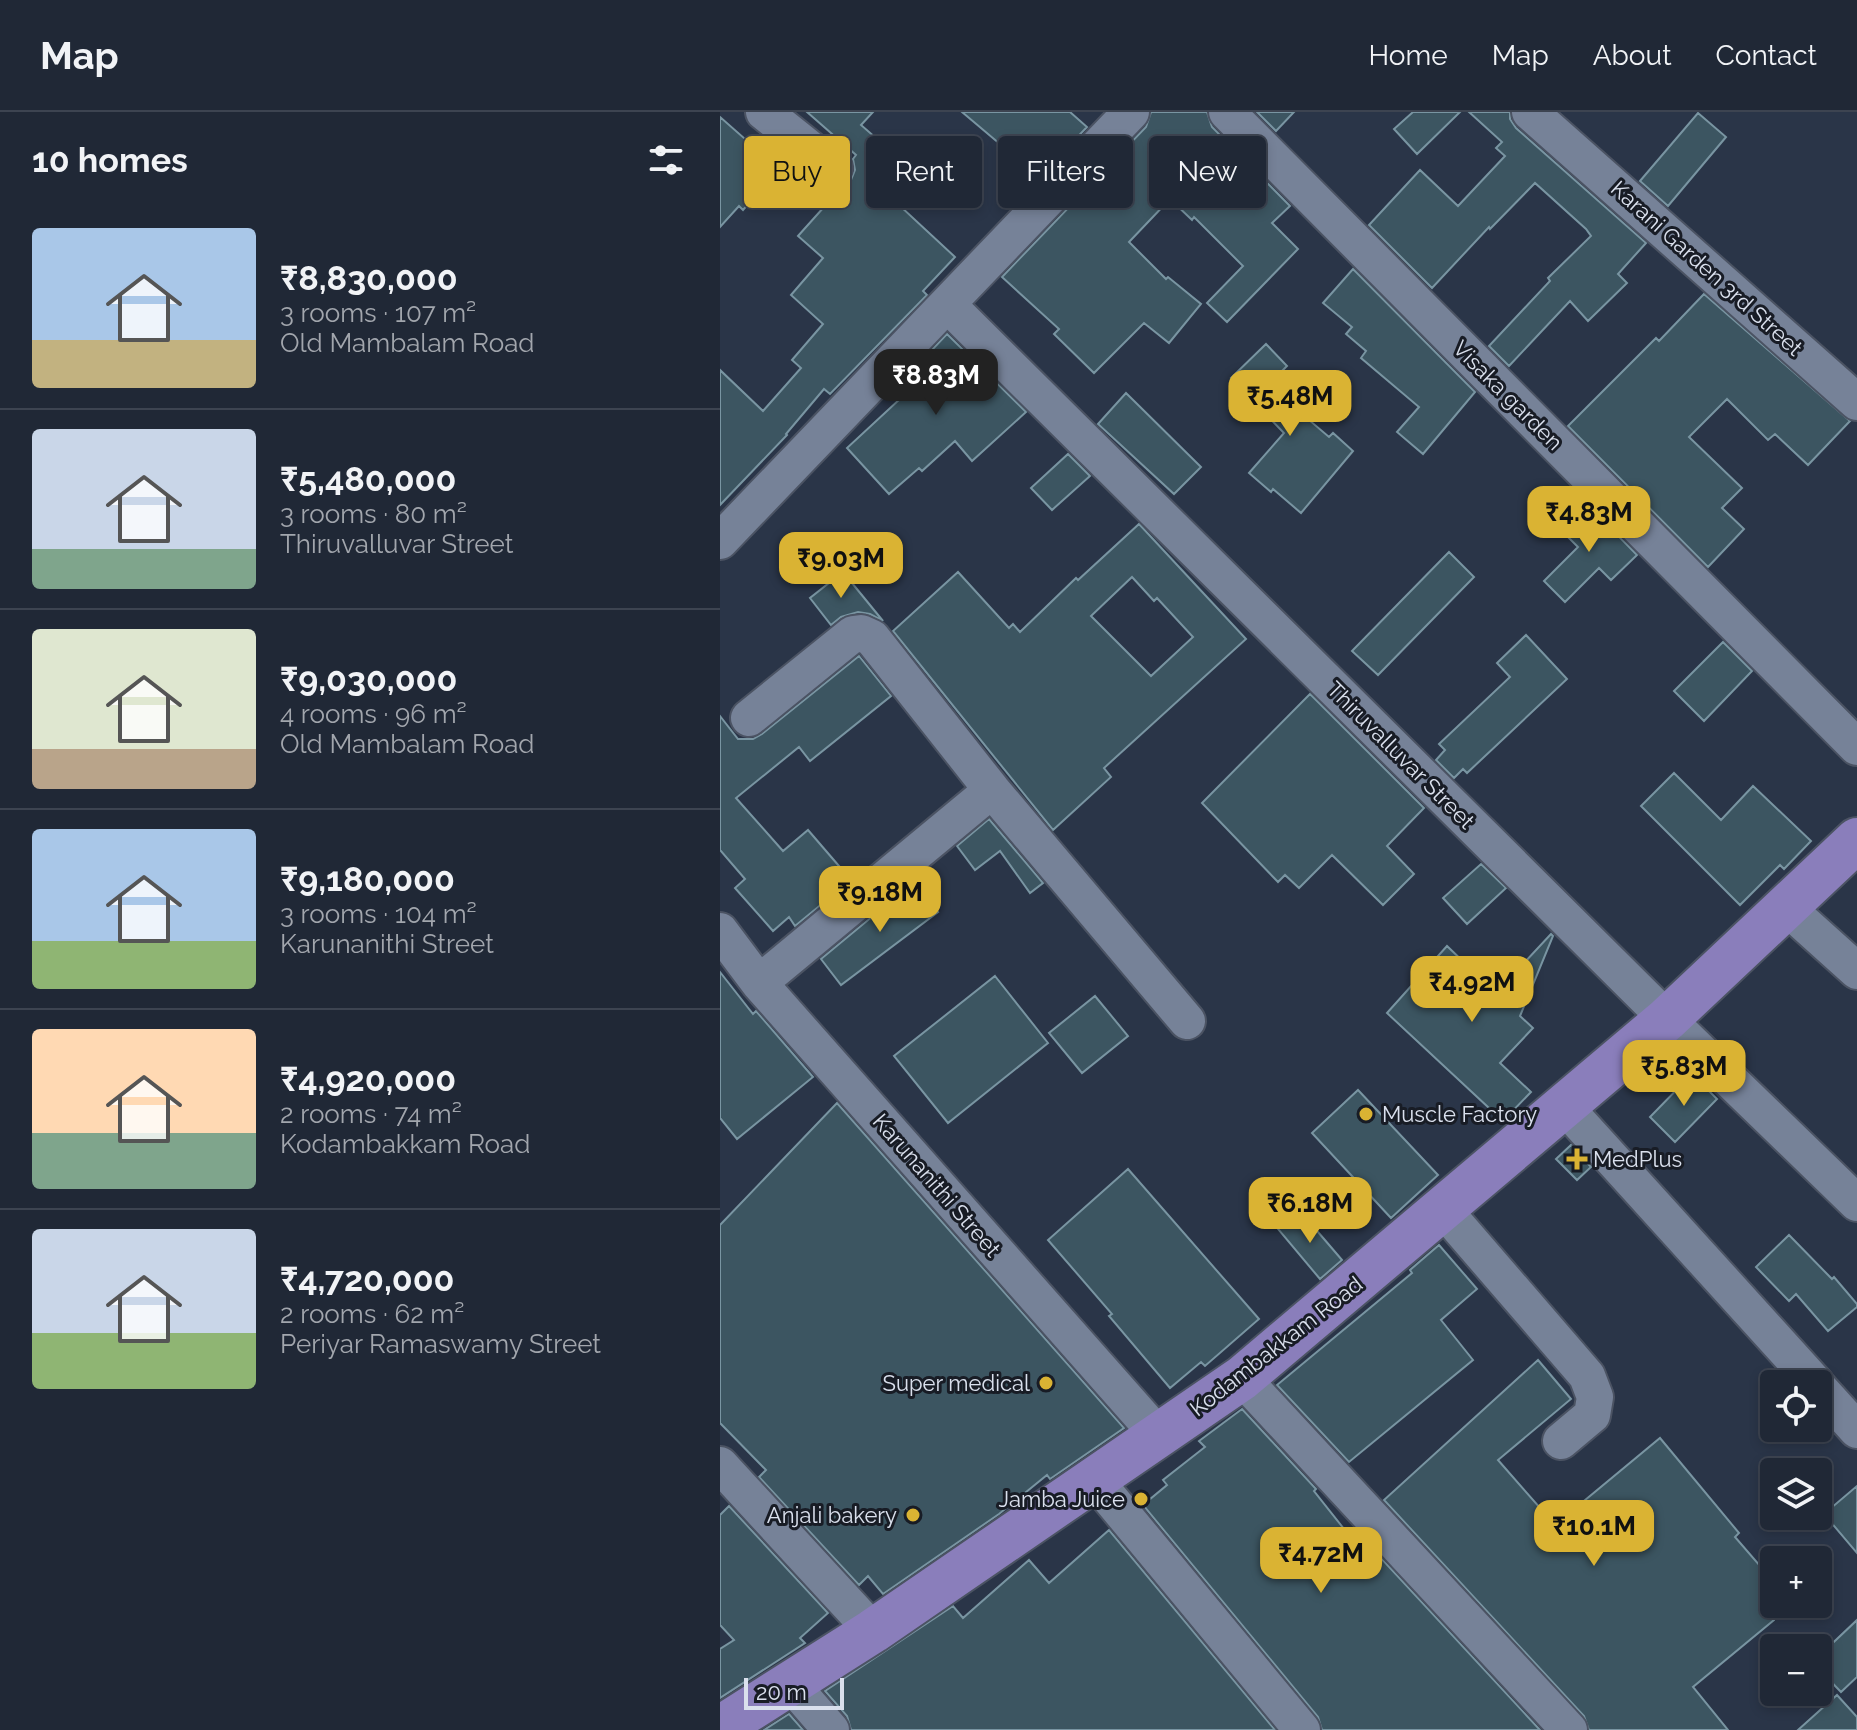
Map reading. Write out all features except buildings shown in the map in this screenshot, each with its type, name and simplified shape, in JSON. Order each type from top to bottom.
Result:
[{"type":"main road","name":"Kodambakkam Road","points":[[720,1728],[873,1631],[1242,1378],[1667,1019],[1857,840]]},
{"type":"street","points":[[764,112],[794,136]]},
{"type":"street","points":[[720,541],[1131,112]]},
{"type":"street","name":"Visaka garden","points":[[1227,112],[1857,747]]},
{"type":"street","name":"Karani Garden 3rd Street","points":[[1553,119],[1857,402]]},
{"type":"street","name":"Thiruvalluvar Street","points":[[948,305],[1667,1019],[1857,1203]]},
{"type":"street","points":[[749,718],[853,634],[866,634],[992,790],[1187,1021]]},
{"type":"street","points":[[759,983],[992,790]]},
{"type":"street","points":[[1786,907],[1857,971]]},
{"type":"street","name":"Karunanithi Street","points":[[720,931],[759,983],[1159,1436]]},
{"type":"street","points":[[1565,1107],[1803,1370]]},
{"type":"street","points":[[1443,1209],[1587,1376],[1595,1397],[1592,1415],[1561,1441]]},
{"type":"street","points":[[1242,1378],[1569,1730]]},
{"type":"street","points":[[1832,1402],[1857,1430]]},
{"type":"street","points":[[720,1465],[873,1631]]},
{"type":"street","points":[[1094,1479],[1302,1730]]},
{"type":"street","points":[[791,1684],[831,1730]]},
{"type":"place","name":"Muscle Factory","points":[[1366,1114]]},
{"type":"place","name":"MedPlus","points":[[1577,1159]]},
{"type":"place","name":"Super medical","points":[[1046,1383]]},
{"type":"place","name":"Jamba Juice","points":[[1141,1499]]},
{"type":"place","name":"Anjali bakery","points":[[913,1515]]}]
